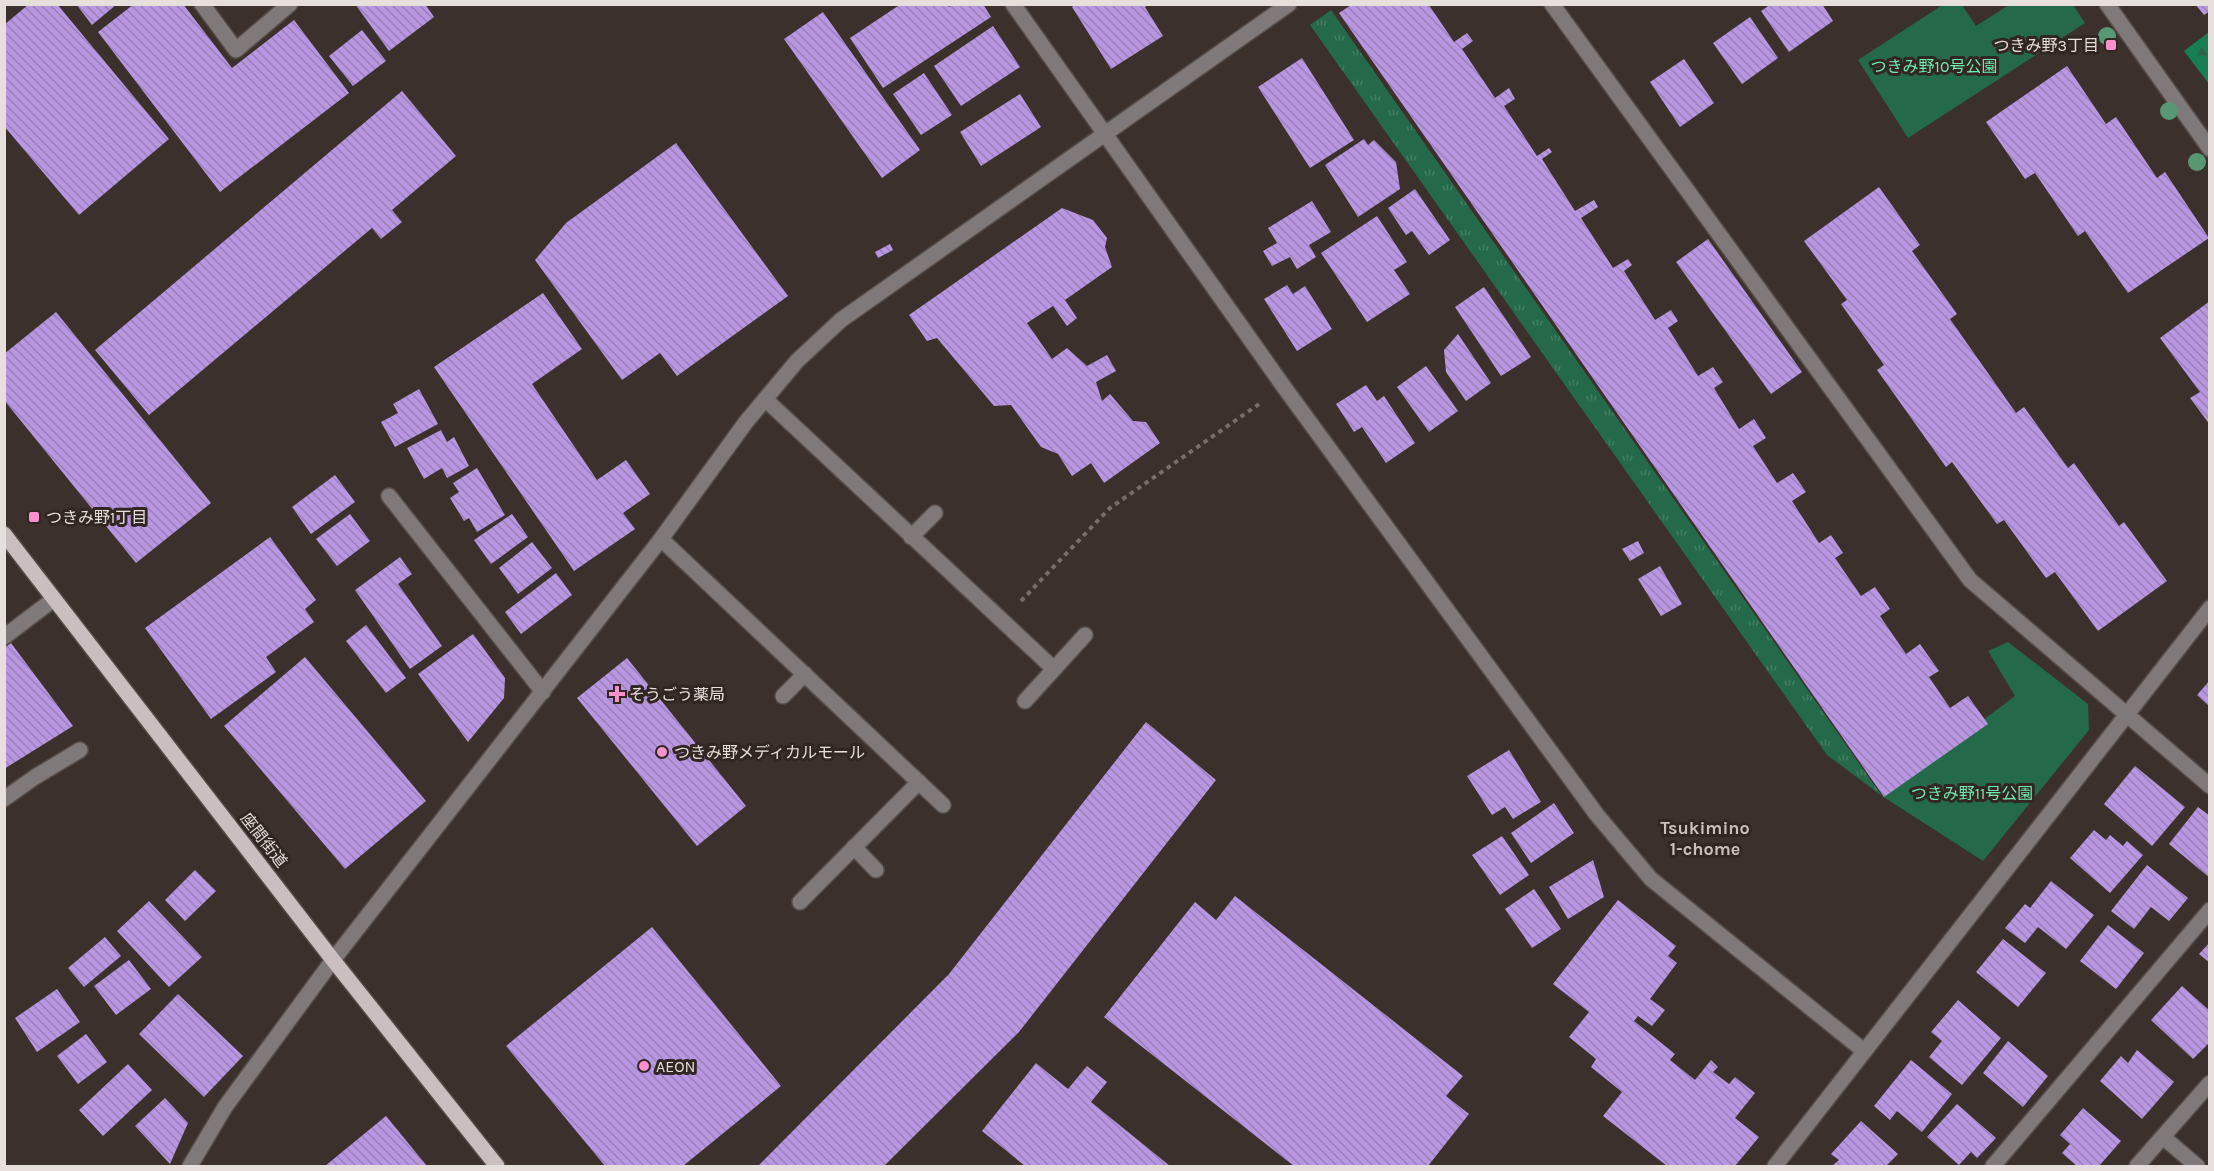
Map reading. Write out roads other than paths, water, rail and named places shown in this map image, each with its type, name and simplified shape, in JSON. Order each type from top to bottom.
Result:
[{"type":"main road","name":"座間街道","points":[[4,534],[333,960],[497,1167]]},
{"type":"street","points":[[202,4],[236,50],[290,4]]},
{"type":"street","points":[[1013,4],[1284,387],[1597,815],[1651,879],[1864,1051]]},
{"type":"street","points":[[190,1167],[225,1107],[333,960],[543,692],[765,399],[797,361],[841,320],[1289,4]]},
{"type":"street","points":[[1552,4],[1970,580],[2210,786]]},
{"type":"street","points":[[2107,4],[2210,148]]},
{"type":"street","points":[[765,399],[1054,669]]},
{"type":"street","points":[[390,495],[543,692]]},
{"type":"street","points":[[911,537],[935,513]]},
{"type":"street","points":[[661,538],[943,805]]},
{"type":"street","points":[[4,637],[54,599]]},
{"type":"street","points":[[1775,1167],[2210,608]]},
{"type":"street","points":[[1025,701],[1085,635]]},
{"type":"street","points":[[783,696],[805,674]]},
{"type":"street","points":[[4,799],[80,750]]},
{"type":"street","points":[[800,902],[919,782]]},
{"type":"street","points":[[854,848],[876,870]]},
{"type":"street","points":[[1993,1167],[2210,910]]},
{"type":"street","points":[[2137,1167],[2210,1083]]},
{"type":"street","points":[[2163,1137],[2197,1167]]},
{"type":"place","name":"つきみ野3丁目","points":[[2111,45]]},
{"type":"place","name":"つきみ野1丁目","points":[[34,517]]},
{"type":"place","name":"そうごう薬局","points":[[617,694]]},
{"type":"place","name":"つきみ野メディカルモール","points":[[662,752]]},
{"type":"place","name":"AEON","points":[[644,1066]]},
{"type":"district","name":"Tsukimino 1-chome","points":[[1705,838]]},
{"type":"park label","name":"つきみ野10号公園","points":[[1934,66]]},
{"type":"park label","name":"つきみ野11号公園","points":[[1972,793]]}]
